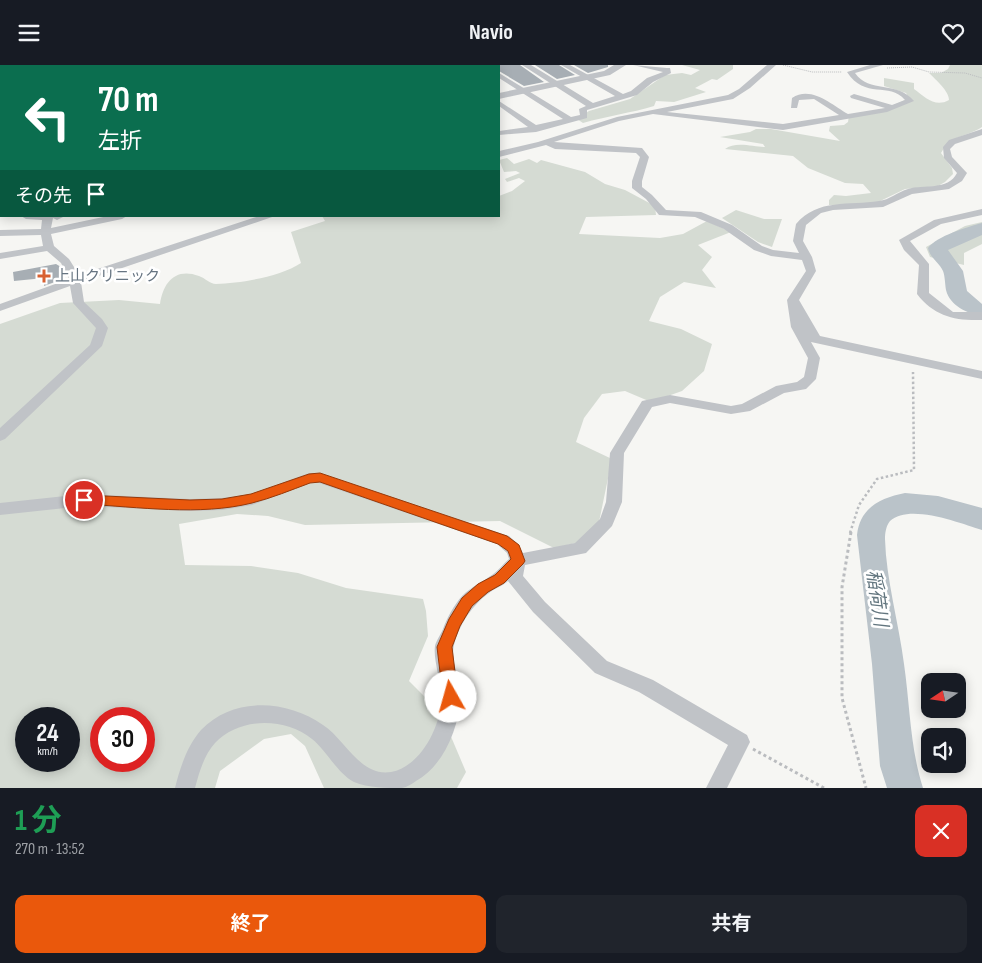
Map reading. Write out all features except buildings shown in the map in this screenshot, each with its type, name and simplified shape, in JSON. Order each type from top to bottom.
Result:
[{"type":"street","points":[[526,65],[592,106]]},
{"type":"street","points":[[565,65],[622,97]]},
{"type":"street","points":[[500,96],[587,77],[614,70],[621,65]]},
{"type":"street","points":[[500,133],[536,129],[584,116],[583,109],[634,93],[650,80],[667,73],[667,70],[637,65]]},
{"type":"street","points":[[500,154],[546,142],[618,119],[656,113],[736,95],[746,89],[762,71],[772,65]]},
{"type":"street","points":[[656,113],[783,127],[848,117],[893,108],[907,103],[909,99],[899,92],[862,85],[854,81],[851,72],[882,67]]},
{"type":"street","points":[[500,76],[570,120]]},
{"type":"street","points":[[854,96],[874,104],[893,108]]},
{"type":"street","points":[[794,105],[796,98],[816,97],[848,117]]},
{"type":"street","points":[[500,104],[536,129]]},
{"type":"street","points":[[185,788],[190,767],[208,737],[229,721],[240,717],[264,714],[284,715],[296,719],[318,732],[359,775],[377,783],[395,782],[420,768],[439,744],[448,716],[451,697],[444,647],[454,623],[467,602],[483,588],[499,579],[518,561],[580,549],[607,521],[614,501],[617,453],[648,404],[670,399],[731,410],[745,407],[781,389],[801,385],[810,379],[814,358],[797,327],[793,300],[811,271],[807,257],[798,241],[802,224],[810,215],[832,207],[873,206],[883,204],[910,191],[946,187],[959,179],[962,173],[948,158],[946,149],[952,142],[982,132]]},
{"type":"street","points":[[546,142],[564,146],[639,150],[645,157],[637,181],[637,188],[649,197],[663,213],[697,214],[728,227],[765,251],[807,257]]},
{"type":"street","points":[[982,212],[938,222],[904,240],[908,248],[924,264],[923,294],[941,312],[964,317],[982,315]]},
{"type":"street","points":[[44,232],[55,217]]},
{"type":"street","points":[[0,233],[58,231],[118,217]]},
{"type":"street","points":[[0,308],[122,263],[267,217]]},
{"type":"street","points":[[44,232],[49,247]]},
{"type":"street","points":[[0,256],[49,247],[56,251],[76,281],[75,296],[80,305],[98,320],[102,328],[98,343],[0,436]]},
{"type":"street","points":[[793,300],[815,339],[820,355],[814,358]]},
{"type":"street","points":[[815,339],[982,375]]},
{"type":"street","points":[[0,509],[84,500],[190,505],[222,504],[252,499],[309,479],[320,478],[503,540],[514,549],[518,561],[515,579],[551,619],[601,667],[646,686],[712,723],[740,742],[716,788]]},
{"type":"path","points":[[783,65],[812,72],[851,72]]},
{"type":"path","points":[[882,67],[912,67],[929,72],[965,73],[982,78]]},
{"type":"path","points":[[866,788],[842,698],[842,587],[849,537],[859,505],[877,479],[914,470],[913,360]]},
{"type":"path","points":[[740,742],[824,788]]},
{"type":"shaded area","points":[[682,65],[733,65],[733,69],[717,80],[712,79],[695,88],[706,92],[674,102],[656,101],[654,106],[583,123],[577,119],[589,111],[630,99],[665,75],[682,73],[691,75],[700,70]]},
{"type":"shaded area","points":[[950,65],[982,65],[982,127],[954,139],[945,147],[941,153],[952,168],[953,174],[938,186],[905,189],[872,205],[829,205],[829,200],[834,195],[846,196],[871,193],[863,184],[845,183],[808,168],[793,156],[725,149],[734,145],[765,147],[763,144],[720,137],[750,132],[756,129],[771,129],[840,141],[829,131],[830,126],[844,125],[848,122],[849,115],[883,110],[909,98],[906,93],[884,86],[884,78],[914,83],[914,89],[935,102],[939,103],[949,100],[945,89],[929,73],[941,73],[948,69]]},
{"type":"shaded area","points":[[507,158],[514,164],[529,159],[537,163],[541,160],[585,172],[605,184],[625,190],[655,206],[656,215],[586,217],[579,234],[660,238],[683,234],[707,221],[731,232],[698,245],[712,257],[702,270],[716,288],[684,282],[660,297],[649,321],[681,329],[712,344],[704,371],[682,391],[651,402],[625,391],[602,394],[584,418],[576,442],[612,459],[599,522],[576,543],[554,548],[500,521],[305,525],[268,516],[237,514],[179,524],[185,565],[251,566],[298,573],[346,588],[423,599],[428,636],[409,681],[441,713],[466,772],[457,788],[324,788],[305,746],[291,734],[264,739],[220,771],[215,788],[0,788],[0,324],[60,303],[119,300],[160,304],[164,289],[177,275],[191,274],[216,284],[248,281],[271,276],[301,263],[291,232],[325,221],[323,217],[500,217],[500,196],[512,191],[525,181],[519,178],[507,182],[505,179],[520,173],[516,171],[504,172],[500,160]]},
{"type":"shaded area","points":[[736,210],[764,219],[782,219],[772,247],[758,242],[722,218]]},
{"type":"shaded area","points":[[982,222],[982,244],[964,253],[964,265],[930,257],[926,247],[965,226]]},
{"type":"waterway","name":"稲荷川","points":[[982,229],[961,236],[938,248],[939,253],[953,271],[957,293],[972,308],[982,310]]},
{"type":"waterway","name":"稲荷川","points":[[905,788],[898,766],[888,664],[871,548],[872,528],[880,514],[891,507],[905,504],[938,507],[982,519]]},
{"type":"place","name":"上山クリニック","points":[[44,276]]},
{"type":"route","points":[[84,500],[190,505],[222,504],[252,499],[309,479],[320,478],[334,481],[503,540],[514,549],[518,561],[499,579],[483,588],[467,602],[454,623],[444,647],[451,697]]}]
